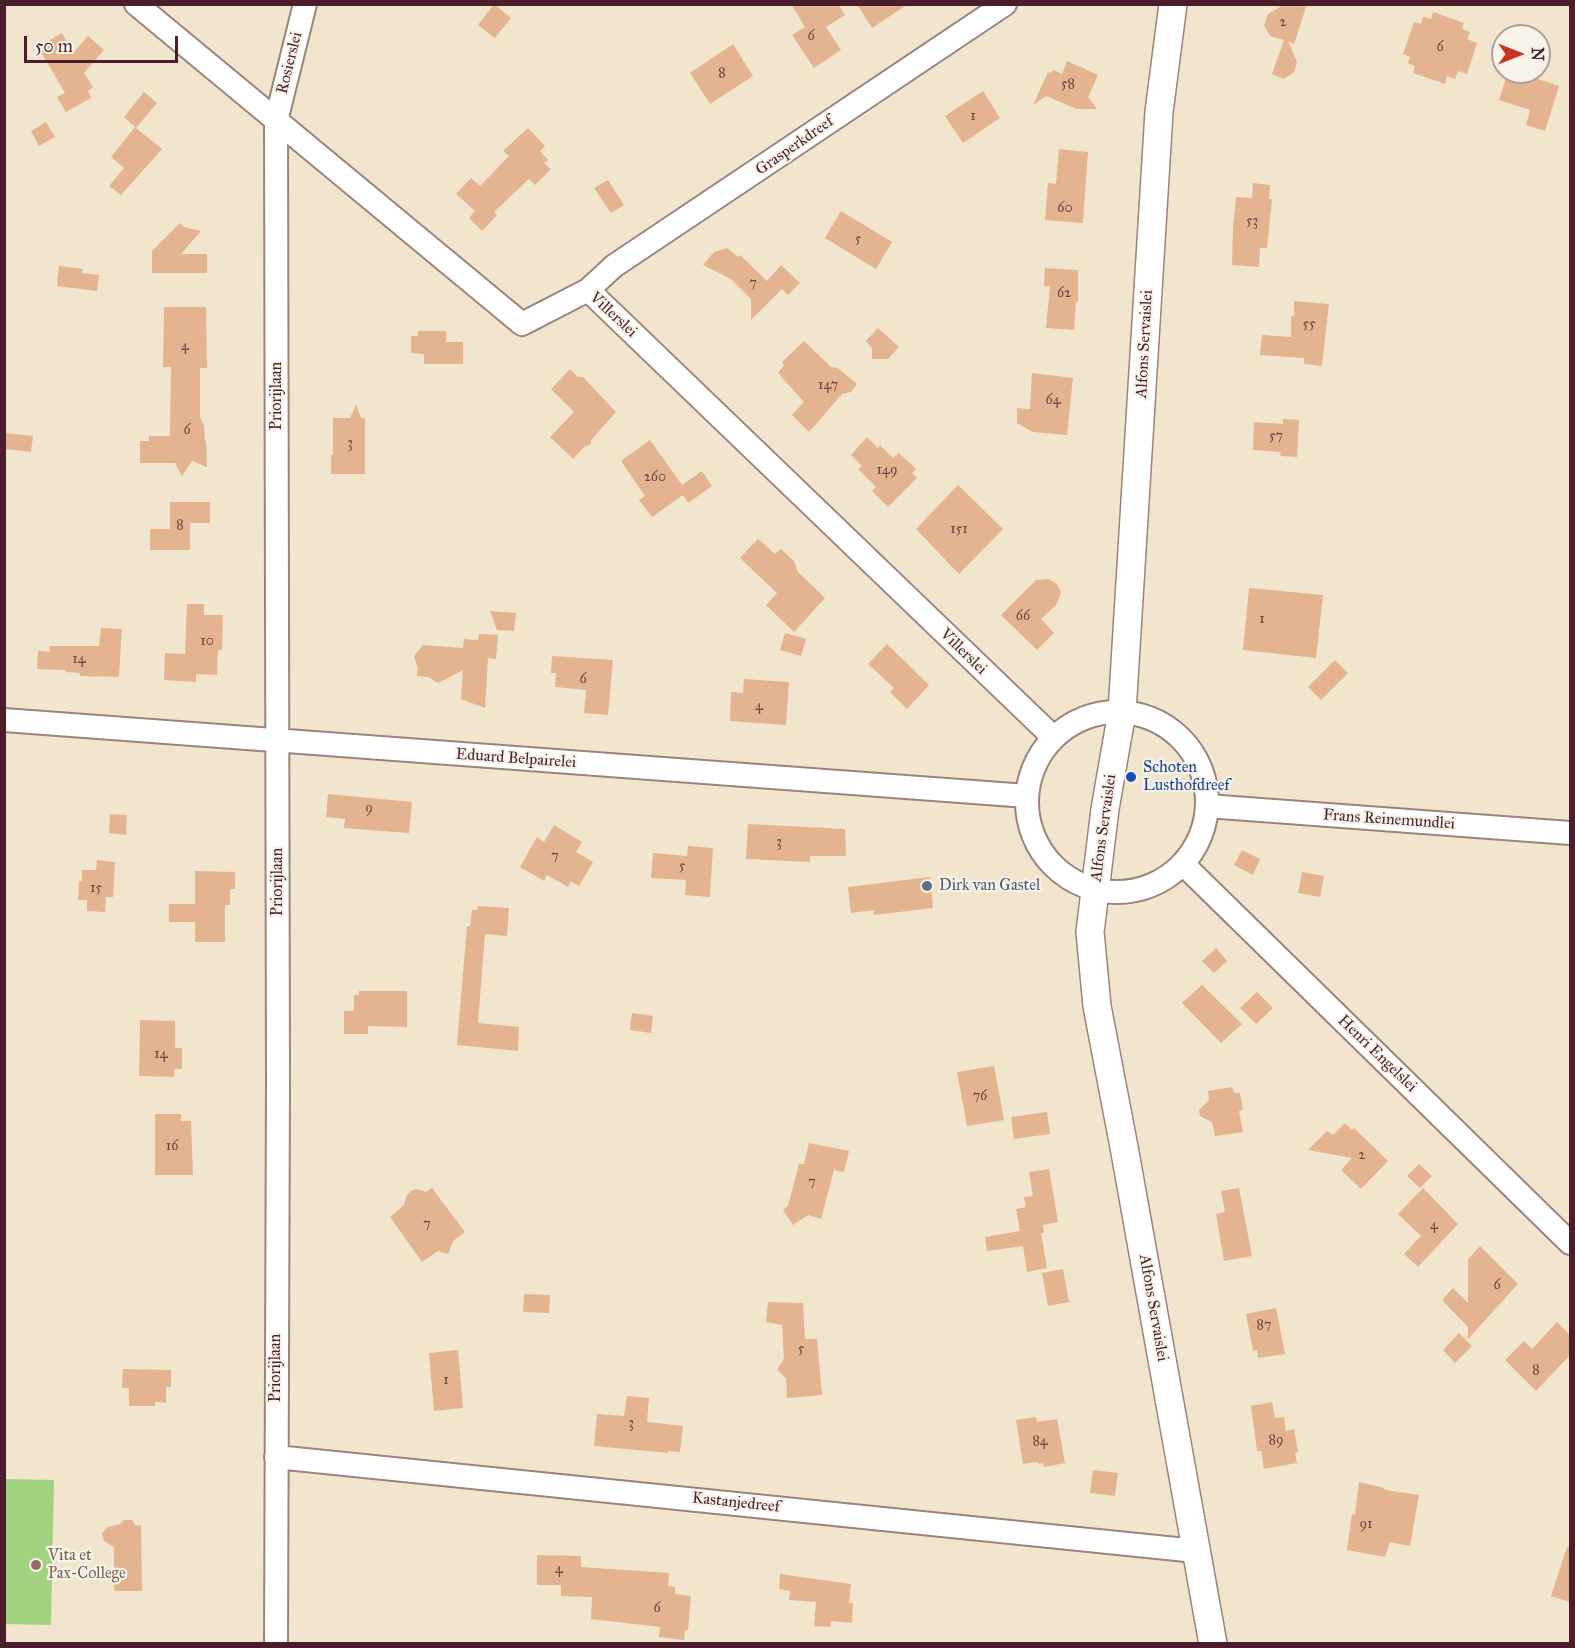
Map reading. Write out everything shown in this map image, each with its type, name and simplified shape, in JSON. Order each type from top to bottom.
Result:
[{"type":"street","name":"Villerslei","points":[[136,4],[522,324],[588,290],[1053,737]]},
{"type":"street","name":"Rosierslei","points":[[276,120],[305,4]]},
{"type":"street","name":"Grasperkdreef","points":[[588,290],[614,266],[1005,4]]},
{"type":"street","name":"Alfons Servaislei","points":[[1173,4],[1159,112],[1122,712],[1105,809],[1090,932],[1097,1006],[1213,1644]]},
{"type":"street","name":"Priorijlaan","points":[[276,120],[278,741],[276,1644]]},
{"type":"street","points":[[1122,712],[1145,716],[1166,726],[1184,741],[1197,761],[1205,783],[1207,806],[1200,838],[1183,864],[1167,878],[1150,886],[1122,892],[1096,890],[1075,882],[1058,870],[1044,855],[1034,837],[1028,816],[1027,796],[1036,763],[1053,737],[1075,722],[1098,714],[1122,712]]},
{"type":"street","name":"Eduard Belpairelei","points":[[4,720],[1027,796]]},
{"type":"street","name":"Frans Reinemundlei","points":[[1207,806],[1570,833]]},
{"type":"street","name":"Henri Engelslei","points":[[1183,864],[1570,1243]]},
{"type":"street","name":"Kastanjedreef","points":[[276,1457],[1196,1551]]},
{"type":"green space","points":[[5,1479],[54,1480],[51,1625],[5,1624]]},
{"type":"building","points":[[494,4],[511,18],[495,38],[478,25]]},
{"type":"building","points":[[791,4],[838,4],[845,15],[826,27],[841,50],[814,68],[792,35],[805,27]]},
{"type":"building","points":[[857,4],[908,4],[872,28]]},
{"type":"building","points":[[1285,4],[1307,4],[1294,44],[1288,41],[1297,62],[1294,72],[1284,79],[1272,74],[1284,40],[1270,36],[1264,25],[1268,14]]},
{"type":"building","points":[[1433,12],[1464,23],[1462,29],[1470,32],[1467,39],[1477,43],[1467,74],[1458,71],[1455,79],[1447,76],[1445,84],[1413,73],[1415,66],[1408,63],[1410,57],[1403,54],[1414,22],[1421,24],[1423,17],[1431,19]]},
{"type":"building","points":[[62,33],[73,53],[88,36],[104,50],[84,73],[93,87],[88,91],[91,98],[66,112],[57,97],[65,93],[38,47]]},
{"type":"building","points":[[733,44],[753,76],[710,104],[690,73]]},
{"type":"building","points":[[1067,61],[1098,75],[1088,97],[1097,109],[1077,109],[1046,96],[1033,105],[1048,72],[1051,73],[1053,70],[1062,74]]},
{"type":"building","points":[[1551,83],[1559,86],[1545,131],[1526,125],[1530,110],[1499,100],[1504,84]]},
{"type":"building","points":[[983,91],[1000,118],[963,143],[945,116]]},
{"type":"building","points":[[144,92],[157,103],[136,128],[162,149],[121,195],[109,186],[124,168],[111,157],[135,127],[124,117]]},
{"type":"building","points":[[46,122],[55,137],[39,146],[31,131]]},
{"type":"building","points":[[528,128],[545,146],[540,151],[548,160],[544,163],[551,169],[535,185],[529,179],[494,212],[497,215],[482,231],[469,218],[475,211],[456,194],[471,178],[480,186],[509,156],[503,151]]},
{"type":"building","points":[[1059,149],[1088,152],[1083,223],[1045,220],[1048,183],[1056,184]]},
{"type":"building","points":[[608,180],[624,205],[611,213],[594,188]]},
{"type":"building","points":[[1253,183],[1270,185],[1269,199],[1272,199],[1267,248],[1260,248],[1259,267],[1232,265],[1236,197],[1252,198]]},
{"type":"building","points":[[841,211],[892,242],[876,269],[825,238]]},
{"type":"building","points":[[180,223],[184,227],[201,231],[181,254],[207,254],[207,273],[152,273],[152,251]]},
{"type":"building","points":[[727,248],[738,257],[740,255],[767,281],[781,265],[800,283],[788,295],[782,289],[751,320],[751,299],[731,279],[703,265],[714,252]]},
{"type":"building","points":[[59,266],[83,269],[82,273],[99,275],[97,291],[57,286]]},
{"type":"building","points":[[1045,268],[1078,270],[1078,302],[1076,301],[1074,330],[1046,328],[1050,286],[1044,286]]},
{"type":"building","points":[[1294,301],[1329,304],[1322,366],[1304,364],[1304,358],[1260,355],[1262,335],[1291,337]]},
{"type":"building","points":[[164,307],[206,307],[207,368],[200,368],[200,418],[204,425],[207,467],[192,461],[182,476],[175,463],[140,463],[140,441],[149,441],[149,436],[170,436],[171,367],[163,367]]},
{"type":"building","points":[[878,328],[899,347],[888,359],[872,359],[872,348],[866,341]]},
{"type":"building","points":[[418,331],[446,331],[446,342],[463,342],[463,364],[424,364],[424,354],[411,353],[411,336],[418,336]]},
{"type":"building","points":[[804,341],[831,367],[838,368],[857,384],[851,392],[842,394],[809,432],[792,415],[804,402],[778,373],[784,365],[782,362]]},
{"type":"building","points":[[570,369],[578,377],[583,377],[616,412],[591,440],[591,444],[584,447],[573,459],[550,437],[574,412],[551,389]]},
{"type":"building","points":[[1032,373],[1073,378],[1067,435],[1033,432],[1017,423],[1017,408],[1030,409]]},
{"type":"building","points":[[356,405],[361,418],[365,418],[365,474],[331,474],[333,418],[350,418]]},
{"type":"building","points":[[1283,419],[1299,420],[1297,457],[1280,456],[1281,452],[1253,450],[1254,422],[1283,424]]},
{"type":"building","points":[[4,433],[33,436],[31,452],[4,449]]},
{"type":"building","points":[[867,437],[878,448],[880,445],[893,458],[899,453],[916,469],[912,473],[917,478],[888,507],[872,491],[876,487],[858,469],[862,466],[851,455]]},
{"type":"building","points":[[650,440],[682,485],[702,471],[712,486],[688,503],[683,495],[652,517],[639,500],[645,496],[621,461]]},
{"type":"building","points":[[958,485],[1003,529],[959,574],[916,529]]},
{"type":"building","points":[[170,502],[210,502],[210,523],[190,523],[190,550],[150,550],[150,529],[170,529]]},
{"type":"building","points":[[758,539],[775,554],[781,549],[794,561],[798,572],[825,598],[794,632],[766,605],[777,593],[740,558]]},
{"type":"building","points":[[1049,579],[1057,584],[1061,593],[1056,605],[1041,619],[1054,633],[1037,650],[1001,615],[1036,580]]},
{"type":"building","points":[[1249,588],[1323,595],[1316,658],[1243,650]]},
{"type":"building","points":[[187,604],[204,604],[204,615],[223,615],[222,650],[218,650],[217,675],[196,674],[196,682],[164,680],[165,653],[185,654]]},
{"type":"building","points":[[490,611],[516,613],[514,631],[497,630]]},
{"type":"building","points":[[101,628],[122,629],[119,677],[80,676],[80,673],[66,672],[66,670],[37,669],[38,651],[50,652],[50,646],[99,646]]},
{"type":"building","points":[[785,633],[806,639],[801,656],[780,650]]},
{"type":"building","points":[[479,634],[498,635],[496,659],[488,658],[485,708],[461,699],[463,670],[438,683],[429,677],[417,676],[418,668],[414,656],[423,645],[463,648],[464,639],[478,640]]},
{"type":"building","points":[[887,644],[929,685],[907,709],[890,692],[894,688],[868,664]]},
{"type":"building","points":[[552,656],[613,660],[608,715],[584,713],[586,690],[555,687],[556,673],[551,673]]},
{"type":"building","points":[[1335,660],[1348,673],[1321,700],[1308,687]]},
{"type":"building","points":[[744,679],[789,682],[786,725],[730,721],[731,692],[743,693]]},
{"type":"building","points":[[328,794],[412,802],[409,833],[344,828],[345,819],[326,817]]},
{"type":"building","points":[[110,814],[127,815],[126,835],[109,833]]},
{"type":"building","points":[[748,824],[845,829],[846,856],[810,856],[810,862],[746,859]]},
{"type":"building","points":[[554,825],[582,842],[576,852],[593,862],[579,886],[571,881],[568,887],[547,875],[544,881],[520,867],[537,837],[544,842]]},
{"type":"building","points":[[688,846],[713,848],[710,897],[685,895],[686,880],[651,878],[653,853],[687,856]]},
{"type":"building","points":[[1242,850],[1260,859],[1253,875],[1234,865]]},
{"type":"building","points":[[97,860],[115,862],[113,897],[106,897],[105,912],[87,911],[87,900],[78,900],[82,870],[96,870]]},
{"type":"building","points":[[195,871],[235,872],[235,889],[230,889],[230,905],[225,905],[225,942],[195,942],[195,922],[169,922],[169,904],[195,904]]},
{"type":"building","points":[[1302,872],[1324,876],[1320,897],[1298,893]]},
{"type":"building","points":[[930,877],[933,908],[874,915],[874,910],[851,913],[848,887]]},
{"type":"building","points":[[478,906],[509,908],[507,936],[485,934],[478,1023],[519,1027],[518,1051],[457,1045],[467,926],[470,926],[472,910],[477,910]]},
{"type":"building","points":[[1216,948],[1227,961],[1214,973],[1202,961]]},
{"type":"building","points":[[1202,985],[1242,1024],[1221,1043],[1182,1003]]},
{"type":"building","points":[[359,991],[407,991],[407,1027],[368,1026],[368,1034],[344,1034],[344,1011],[354,1011],[354,995],[359,995]]},
{"type":"building","points":[[1257,992],[1273,1008],[1256,1024],[1240,1008]]},
{"type":"building","points":[[632,1013],[653,1016],[651,1033],[630,1030]]},
{"type":"building","points":[[140,1020],[175,1021],[175,1048],[182,1048],[182,1069],[174,1069],[174,1077],[139,1076]]},
{"type":"building","points":[[994,1066],[1004,1120],[967,1126],[957,1072]]},
{"type":"building","points":[[1232,1087],[1234,1093],[1240,1093],[1243,1110],[1239,1111],[1243,1132],[1215,1136],[1212,1122],[1200,1116],[1199,1110],[1209,1100],[1208,1091]]},
{"type":"building","points":[[1047,1112],[1050,1134],[1014,1139],[1011,1117]]},
{"type":"building","points":[[155,1114],[181,1114],[181,1121],[191,1121],[193,1175],[155,1175]]},
{"type":"building","points":[[1345,1123],[1352,1130],[1354,1128],[1388,1161],[1361,1189],[1341,1170],[1352,1158],[1308,1150],[1327,1131],[1333,1135]]},
{"type":"building","points":[[809,1143],[849,1151],[844,1172],[834,1170],[821,1219],[808,1215],[793,1225],[783,1210],[788,1206],[799,1164],[804,1164]]},
{"type":"building","points":[[1419,1164],[1432,1176],[1420,1188],[1407,1176]]},
{"type":"building","points":[[1049,1169],[1058,1222],[1043,1225],[1044,1233],[1041,1233],[1047,1268],[1027,1272],[1023,1246],[987,1251],[985,1237],[1020,1231],[1016,1209],[1026,1207],[1024,1197],[1033,1196],[1029,1172]]},
{"type":"building","points":[[432,1188],[465,1232],[453,1241],[448,1254],[438,1251],[422,1262],[390,1217],[404,1205],[411,1191],[416,1189],[426,1192]]},
{"type":"building","points":[[1239,1188],[1252,1256],[1224,1261],[1216,1214],[1225,1212],[1221,1191]]},
{"type":"building","points":[[1423,1188],[1458,1224],[1418,1267],[1404,1254],[1421,1236],[1398,1214]]},
{"type":"building","points":[[1480,1246],[1518,1284],[1468,1339],[1468,1327],[1442,1300],[1453,1288],[1468,1303],[1468,1259]]},
{"type":"building","points":[[1063,1269],[1069,1302],[1048,1306],[1042,1273]]},
{"type":"building","points":[[524,1294],[550,1295],[549,1313],[523,1312]]},
{"type":"building","points":[[768,1302],[803,1303],[805,1339],[817,1339],[822,1395],[787,1398],[786,1378],[777,1370],[784,1358],[782,1325],[766,1322]]},
{"type":"building","points":[[1276,1308],[1285,1354],[1258,1358],[1257,1350],[1253,1351],[1246,1314]]},
{"type":"building","points":[[1557,1322],[1570,1335],[1570,1355],[1536,1391],[1505,1360],[1524,1341],[1532,1349]]},
{"type":"building","points":[[1459,1333],[1472,1346],[1455,1363],[1443,1350]]},
{"type":"building","points":[[458,1350],[463,1408],[434,1411],[429,1353]]},
{"type":"building","points":[[123,1369],[171,1370],[171,1387],[166,1387],[166,1403],[155,1402],[155,1406],[129,1406],[129,1388],[122,1388]]},
{"type":"building","points":[[627,1396],[649,1398],[647,1422],[683,1426],[680,1452],[668,1451],[668,1453],[594,1446],[597,1414],[624,1416]]},
{"type":"building","points":[[1272,1402],[1275,1418],[1284,1417],[1286,1431],[1294,1429],[1298,1452],[1295,1453],[1297,1463],[1264,1469],[1261,1451],[1257,1451],[1251,1406]]},
{"type":"building","points":[[1036,1417],[1037,1422],[1057,1419],[1065,1463],[1044,1467],[1043,1463],[1038,1462],[1023,1464],[1016,1420]]},
{"type":"building","points":[[1093,1470],[1118,1473],[1115,1496],[1090,1493]]},
{"type":"building","points":[[1359,1482],[1386,1490],[1419,1495],[1410,1546],[1390,1542],[1385,1557],[1347,1550]]},
{"type":"building","points":[[124,1520],[132,1520],[136,1526],[141,1525],[142,1591],[115,1591],[114,1547],[104,1541],[102,1533],[108,1527],[120,1524]]},
{"type":"building","points":[[1567,1547],[1570,1547],[1570,1602],[1551,1596]]},
{"type":"building","points":[[537,1555],[581,1556],[581,1567],[669,1573],[668,1586],[675,1587],[675,1594],[691,1596],[688,1630],[685,1630],[684,1640],[659,1637],[660,1627],[591,1619],[592,1597],[561,1596],[561,1585],[537,1585]]},
{"type":"building","points":[[780,1574],[851,1584],[849,1603],[853,1603],[852,1623],[831,1621],[830,1627],[814,1626],[816,1602],[789,1600],[790,1591],[779,1589]]},
{"type":"place","name":"Schoten Lusthofdreef","points":[[1131,777]]},
{"type":"place","name":"Dirk van Gastel","points":[[927,886]]},
{"type":"place","name":"Vita et Pax-College","points":[[36,1565]]}]
